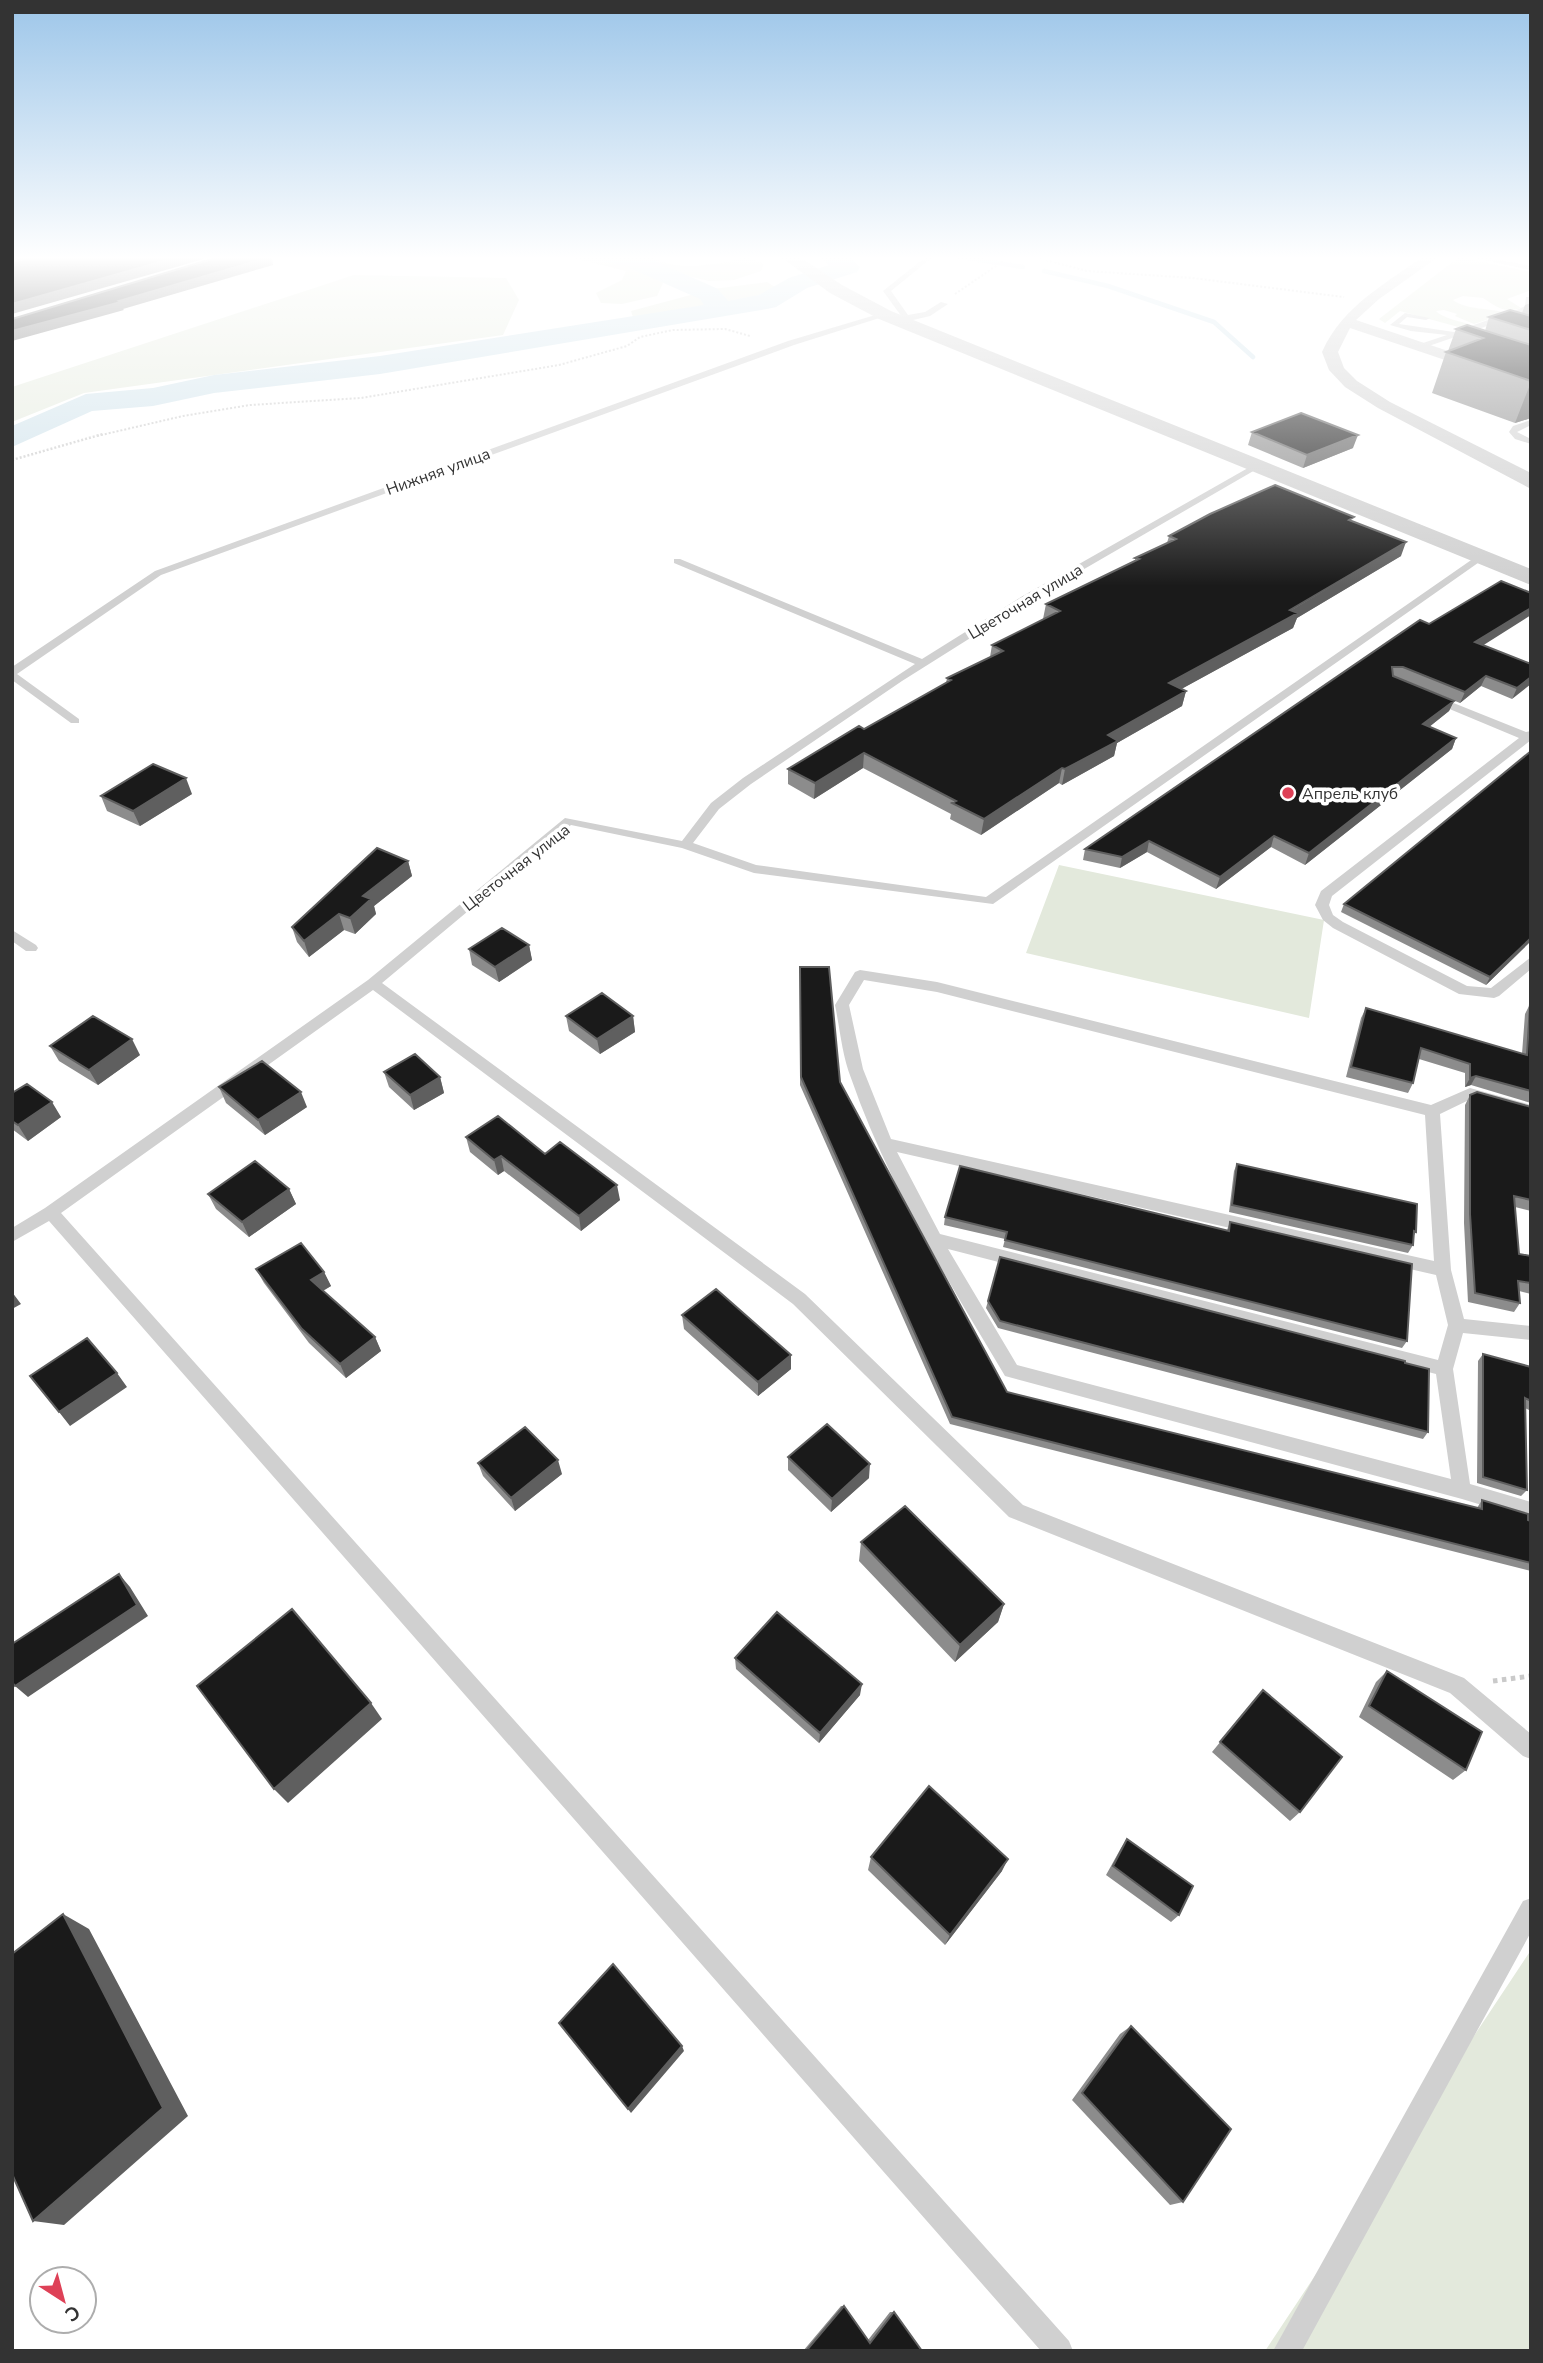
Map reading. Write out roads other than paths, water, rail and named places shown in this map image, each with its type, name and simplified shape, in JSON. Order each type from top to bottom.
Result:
[{"type":"street","points":[[1012,365],[1531,578]]},
{"type":"street","points":[[1335,365],[1351,384],[1384,405],[1526,478],[1531,484]]},
{"type":"street","points":[[1476,365],[1531,384]]},
{"type":"lane","name":"Нижняя улица","points":[[12,673],[158,573],[730,365]]},
{"type":"lane","points":[[1531,422],[1513,432],[1517,438],[1531,442]]},
{"type":"lane","name":"Цветочная улица","points":[[12,1236],[51,1212],[373,983],[569,821],[685,845],[715,806],[747,780],[923,663],[1025,599],[1258,466]]},
{"type":"lane","points":[[685,845],[754,869],[988,901],[1480,558]]},
{"type":"lane","points":[[677,561],[923,663]]},
{"type":"lane","points":[[12,673],[75,721]]},
{"type":"lane","points":[[1418,692],[1529,735]]},
{"type":"lane","points":[[1529,735],[1326,894],[1322,905],[1328,917],[1338,925],[1464,991],[1494,993],[1531,961]]},
{"type":"lane","points":[[12,934],[31,948]]},
{"type":"lane","points":[[1531,1111],[1470,1093],[1432,1111],[937,987],[860,975],[842,1004],[857,1076],[887,1143],[933,1239],[1012,1371],[1462,1490],[1531,1511]]},
{"type":"lane","points":[[373,983],[799,1299],[1016,1511],[1457,1685],[1531,1748]]},
{"type":"lane","points":[[1432,1111],[1443,1270],[1457,1325],[1444,1369],[1462,1490]]},
{"type":"lane","points":[[887,1143],[1443,1270]]},
{"type":"lane","points":[[51,1212],[1059,2351]]},
{"type":"lane","points":[[933,1239],[1444,1369]]},
{"type":"lane","points":[[1457,1325],[1530,1333]]},
{"type":"lane","points":[[1287,2351],[1531,1909]]},
{"type":"waterway","points":[[12,438],[86,403],[153,397],[214,384],[378,365]]},
{"type":"place","name":"Апрель клуб","points":[[1288,793]]}]
